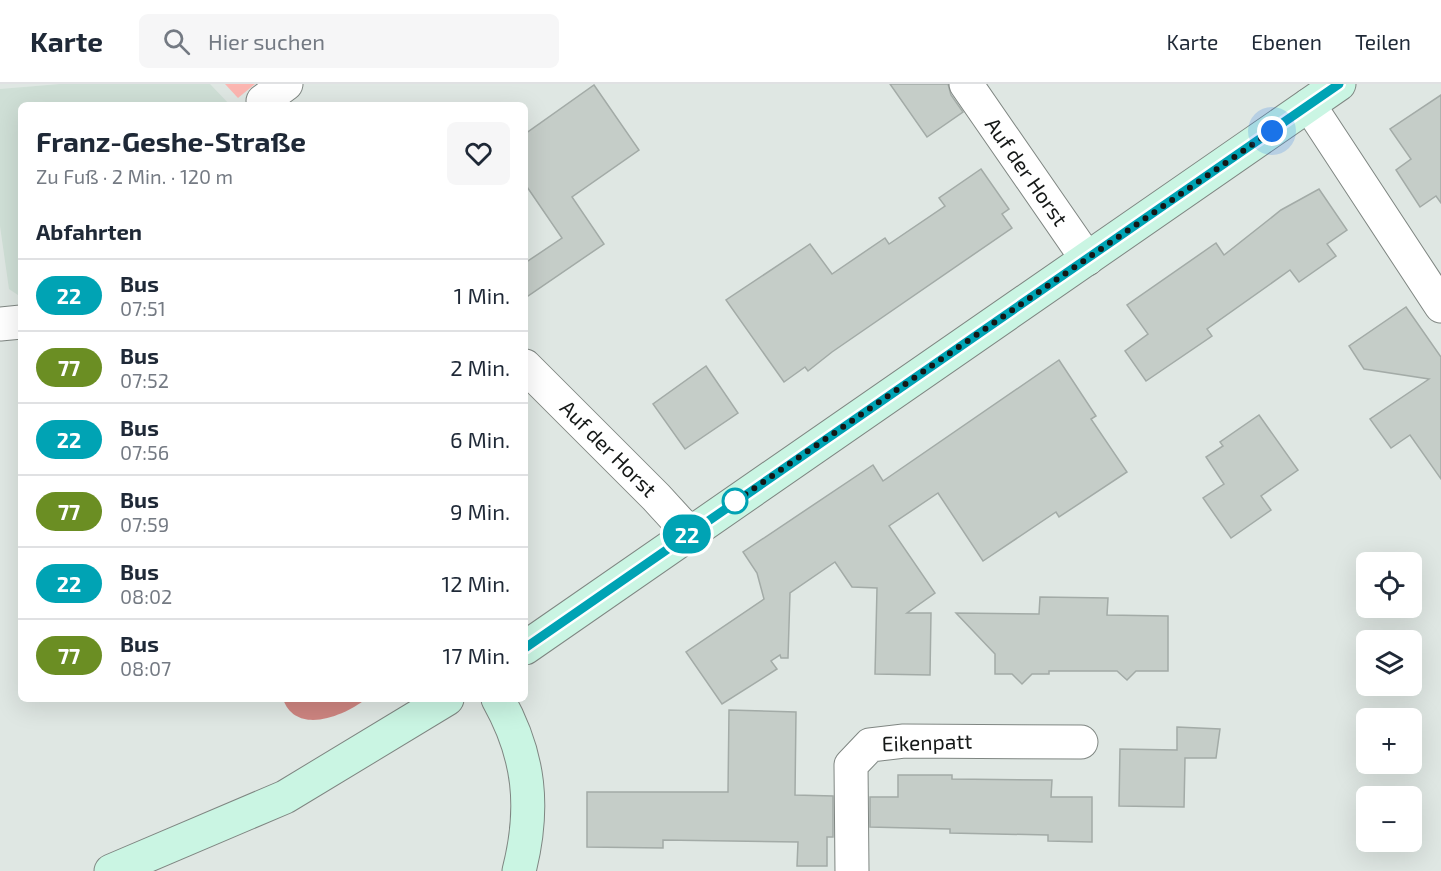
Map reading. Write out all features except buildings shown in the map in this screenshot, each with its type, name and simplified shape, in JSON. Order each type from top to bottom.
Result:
[{"type":"main road","points":[[528,646],[602,597],[689,533],[1339,84]]},
{"type":"main road","points":[[111,871],[285,797],[442,702]]},
{"type":"main road","points":[[500,702],[514,727],[526,768],[528,835],[519,871]]},
{"type":"street","points":[[265,102],[263,100],[286,84]]},
{"type":"street","name":"Auf der Horst","points":[[966,84],[1087,259]]},
{"type":"street","points":[[1309,105],[1438,295]]},
{"type":"street","points":[[0,324],[18,322]]},
{"type":"street","name":"Auf der Horst","points":[[528,369],[656,496],[689,533]]},
{"type":"street","name":"Eikenpatt","points":[[852,871],[851,765],[870,745],[904,741],[1081,742]]},
{"type":"shaded area","points":[[60,84],[210,84],[227,102],[18,102],[18,295],[9,289],[0,226],[0,89]]},
{"type":"shaded area","points":[[225,84],[255,84],[238,98]]},
{"type":"shaded area","points":[[285,702],[362,702],[346,711],[321,719],[309,720],[298,717],[289,710]]},
{"type":"bus line","name":"22","points":[[528,646],[602,597],[689,533],[1339,84]]},
{"type":"route","points":[[735,501],[727,507],[1272,131]]}]
